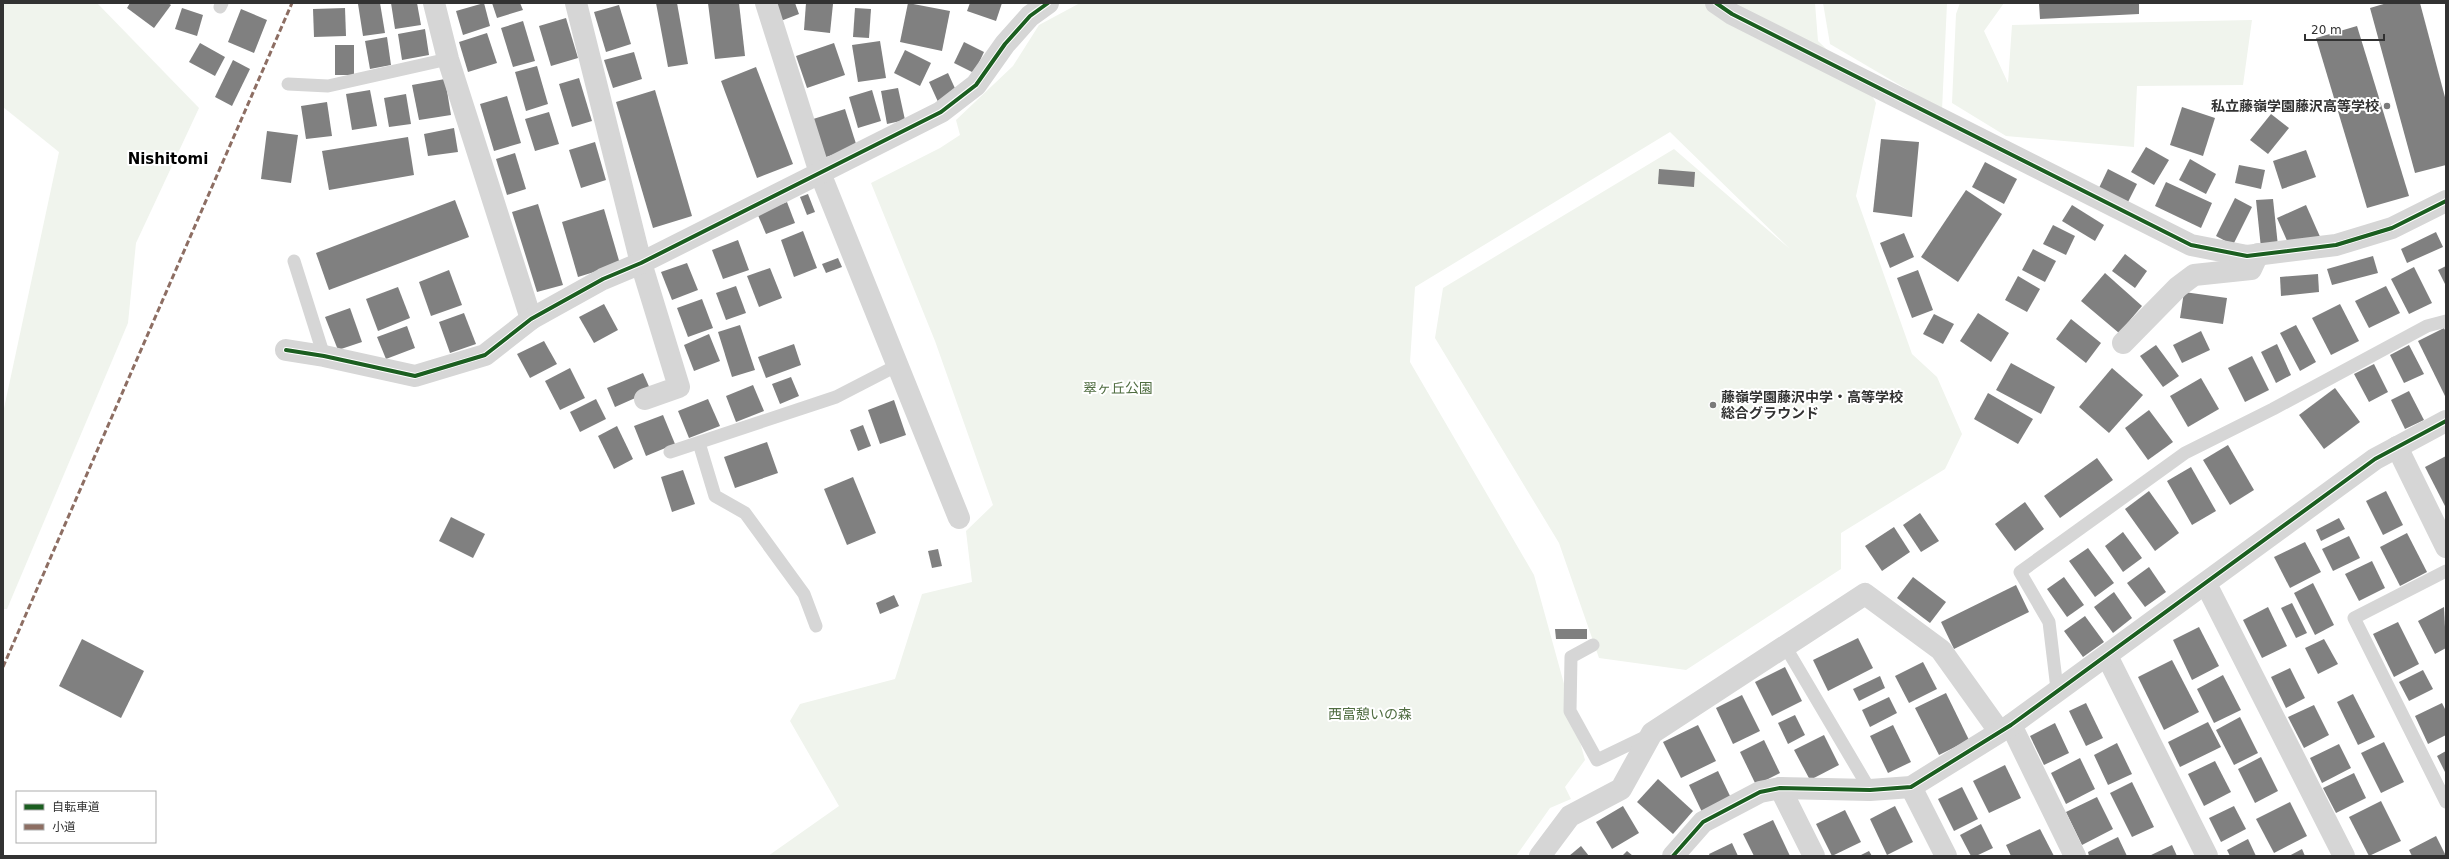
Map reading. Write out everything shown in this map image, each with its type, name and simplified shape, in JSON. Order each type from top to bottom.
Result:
[{"type":"street","points":[[434,3],[448,59],[531,319]]},
{"type":"street","points":[[576,3],[641,262],[680,386],[645,399]]},
{"type":"street","points":[[766,3],[820,173],[959,518]]},
{"type":"street","points":[[286,350],[324,356],[415,376],[484,355],[531,319],[603,279],[641,262],[941,112],[976,85],[1010,38],[1030,16],[1048,3]]},
{"type":"street","points":[[1716,3],[1739,18],[2191,245],[2248,256],[2336,245],[2392,228],[2446,201]]},
{"type":"street","points":[[2123,343],[2178,287],[2194,275],[2252,269],[2258,254]]},
{"type":"street","points":[[1681,852],[1703,822],[1760,792],[1780,788],[1870,790],[1911,787],[2005,728],[2057,689],[2107,656],[2375,459],[2446,421]]},
{"type":"street","points":[[2397,447],[2446,547]]},
{"type":"street","points":[[2206,584],[2344,856]]},
{"type":"street","points":[[1540,856],[1570,816],[1621,789],[1652,733],[1865,594],[1941,650],[2005,728],[2075,856]]},
{"type":"street","points":[[2107,656],[2208,856]]},
{"type":"street","points":[[1911,787],[1946,856]]},
{"type":"street","points":[[1780,788],[1814,856]]},
{"type":"lane","points":[[288,84],[328,86],[448,59]]},
{"type":"lane","points":[[294,261],[324,356]]},
{"type":"lane","points":[[2057,689],[2049,622],[2020,572],[2185,453],[2427,326],[2446,321]]},
{"type":"lane","points":[[670,452],[836,397],[898,365]]},
{"type":"lane","points":[[699,443],[716,496],[745,513],[804,594],[816,626]]},
{"type":"lane","points":[[2446,571],[2354,618],[2446,802]]},
{"type":"lane","points":[[1593,645],[1571,657],[1570,711],[1597,760],[1652,733]]},
{"type":"lane","points":[[1785,646],[1870,790]]},
{"type":"green space","points":[[3,3],[97,3],[199,108],[136,243],[128,323],[7,609],[3,609],[3,413],[59,152],[3,107]]},
{"type":"green space","points":[[1080,3],[1815,3],[1818,41],[1869,90],[1876,103],[1856,196],[1912,354],[1937,377],[1962,434],[1945,469],[1841,533],[1841,569],[1686,670],[1599,658],[1559,543],[1435,338],[1443,288],[1674,149],[1790,249],[1670,132],[1415,287],[1410,362],[1534,575],[1585,760],[1565,787],[1571,799],[1550,808],[1516,856],[768,856],[839,806],[790,721],[800,704],[895,679],[922,594],[972,582],[966,531],[993,505],[935,341],[871,183],[940,148],[960,135],[956,120],[1013,66],[1039,25]]},
{"type":"green space","points":[[1823,3],[1947,3],[1942,110],[1830,44]]},
{"type":"green space","points":[[1960,3],[2004,3],[1984,31],[2008,83],[2012,25],[2252,20],[2243,85],[2137,86],[2134,147],[2006,136],[1952,103],[1956,14]]},
{"type":"building","points":[[130,3],[168,3],[171,5],[154,28],[127,8]]},
{"type":"building","points":[[380,3],[385,33],[363,36],[358,4]]},
{"type":"building","points":[[391,3],[417,3],[421,25],[395,29]]},
{"type":"building","points":[[484,3],[490,26],[463,35],[456,11]]},
{"type":"building","points":[[492,3],[520,3],[523,10],[497,18]]},
{"type":"building","points":[[656,3],[677,3],[688,64],[668,67]]},
{"type":"building","points":[[708,3],[739,3],[745,56],[715,59]]},
{"type":"building","points":[[771,3],[795,3],[799,14],[778,22]]},
{"type":"building","points":[[806,3],[833,4],[830,33],[804,30]]},
{"type":"building","points":[[908,3],[950,11],[942,51],[900,42]]},
{"type":"building","points":[[970,3],[1002,3],[996,21],[967,11]]},
{"type":"building","points":[[2039,3],[2139,3],[2139,14],[2040,19]]},
{"type":"building","points":[[2387,3],[2420,3],[2446,101],[2446,165],[2415,173],[2370,8]]},
{"type":"building","points":[[619,5],[631,44],[606,52],[594,12]]},
{"type":"building","points":[[182,8],[203,15],[197,36],[175,29]]},
{"type":"building","points":[[345,8],[346,36],[314,37],[313,9]]},
{"type":"building","points":[[855,8],[871,9],[869,38],[853,37]]},
{"type":"building","points":[[241,9],[267,20],[254,53],[228,42]]},
{"type":"building","points":[[566,18],[578,58],[551,66],[539,26]]},
{"type":"building","points":[[523,21],[535,61],[513,67],[501,28]]},
{"type":"building","points":[[2357,26],[2409,196],[2367,208],[2316,38]]},
{"type":"building","points":[[425,29],[429,55],[402,60],[398,34]]},
{"type":"building","points":[[487,33],[497,63],[468,72],[459,42]]},
{"type":"building","points":[[387,37],[391,65],[370,69],[365,41]]},
{"type":"building","points":[[880,41],[886,78],[858,82],[852,45]]},
{"type":"building","points":[[964,42],[984,52],[974,73],[954,63]]},
{"type":"building","points":[[200,43],[225,57],[215,76],[189,62]]},
{"type":"building","points":[[834,43],[845,75],[807,88],[796,56]]},
{"type":"building","points":[[335,45],[354,45],[354,75],[335,75]]},
{"type":"building","points":[[905,50],[931,63],[920,86],[894,73]]},
{"type":"building","points":[[634,52],[642,79],[613,88],[604,60]]},
{"type":"building","points":[[233,60],[250,69],[232,106],[215,97]]},
{"type":"building","points":[[537,66],[548,104],[526,111],[515,72]]},
{"type":"building","points":[[756,67],[793,164],[757,178],[721,81]]},
{"type":"building","points":[[948,73],[958,95],[939,104],[929,82]]},
{"type":"building","points":[[579,78],[592,121],[572,127],[559,84]]},
{"type":"building","points":[[445,79],[451,115],[419,120],[412,85]]},
{"type":"building","points":[[898,88],[905,120],[887,124],[881,91]]},
{"type":"building","points":[[370,90],[377,126],[352,130],[346,94]]},
{"type":"building","points":[[655,90],[692,216],[653,228],[616,102]]},
{"type":"building","points":[[872,90],[881,121],[858,128],[849,97]]},
{"type":"building","points":[[406,94],[411,124],[389,127],[384,98]]},
{"type":"building","points":[[507,96],[521,143],[494,151],[480,104]]},
{"type":"building","points":[[327,102],[332,136],[306,139],[301,106]]},
{"type":"building","points":[[2182,107],[2215,118],[2203,156],[2170,145]]},
{"type":"building","points":[[845,109],[857,147],[823,158],[810,120]]},
{"type":"building","points":[[549,112],[559,144],[535,151],[525,119]]},
{"type":"building","points":[[2271,114],[2289,128],[2268,154],[2250,140]]},
{"type":"building","points":[[454,128],[458,152],[428,156],[424,134]]},
{"type":"building","points":[[267,131],[298,135],[291,183],[261,179]]},
{"type":"building","points":[[408,137],[414,175],[329,190],[322,151]]},
{"type":"building","points":[[1881,139],[1919,142],[1912,217],[1873,212]]},
{"type":"building","points":[[595,142],[606,180],[581,188],[569,150]]},
{"type":"building","points":[[2146,147],[2169,160],[2154,185],[2131,172]]},
{"type":"building","points":[[2306,150],[2316,177],[2282,189],[2273,161]]},
{"type":"building","points":[[515,153],[526,189],[507,195],[496,159]]},
{"type":"building","points":[[2190,159],[2216,174],[2206,194],[2179,180]]},
{"type":"building","points":[[1985,162],[2017,179],[2004,204],[1972,187]]},
{"type":"building","points":[[2239,165],[2265,170],[2261,189],[2235,183]]},
{"type":"building","points":[[1659,169],[1695,172],[1694,187],[1658,184]]},
{"type":"building","points":[[2108,169],[2137,184],[2127,204],[2098,190]]},
{"type":"building","points":[[2166,182],[2212,203],[2201,228],[2155,206]]},
{"type":"building","points":[[1966,190],[2002,214],[1958,282],[1921,257]]},
{"type":"building","points":[[808,194],[815,212],[807,215],[800,197]]},
{"type":"building","points":[[2235,198],[2252,207],[2233,245],[2216,236]]},
{"type":"building","points":[[2273,199],[2278,246],[2261,248],[2256,200]]},
{"type":"building","points":[[455,200],[469,237],[329,290],[316,253]]},
{"type":"building","points":[[787,202],[795,223],[766,234],[757,213]]},
{"type":"building","points":[[538,204],[563,285],[537,292],[512,212]]},
{"type":"building","points":[[2072,205],[2104,225],[2095,241],[2062,221]]},
{"type":"building","points":[[2306,205],[2321,239],[2292,252],[2277,218]]},
{"type":"building","points":[[604,209],[620,264],[578,277],[562,222]]},
{"type":"building","points":[[2053,225],[2075,236],[2066,255],[2043,244]]},
{"type":"building","points":[[803,231],[817,268],[794,277],[781,240]]},
{"type":"building","points":[[2436,232],[2443,247],[2407,263],[2401,249]]},
{"type":"building","points":[[1904,233],[1914,257],[1890,268],[1880,243]]},
{"type":"building","points":[[738,240],[749,270],[723,279],[712,250]]},
{"type":"building","points":[[2033,249],[2056,261],[2045,282],[2022,270]]},
{"type":"building","points":[[2125,254],[2147,271],[2135,288],[2112,271]]},
{"type":"building","points":[[2373,256],[2378,273],[2332,285],[2327,269]]},
{"type":"building","points":[[838,258],[842,267],[826,273],[822,264]]},
{"type":"building","points":[[687,263],[698,290],[672,300],[661,272]]},
{"type":"building","points":[[2446,266],[2446,286],[2438,270]]},
{"type":"building","points":[[2414,267],[2432,303],[2409,314],[2391,279]]},
{"type":"building","points":[[770,268],[782,298],[759,307],[747,276]]},
{"type":"building","points":[[449,270],[462,305],[431,316],[419,282]]},
{"type":"building","points":[[1918,270],[1933,310],[1912,318],[1897,278]]},
{"type":"building","points":[[2105,273],[2142,306],[2119,333],[2081,301]]},
{"type":"building","points":[[2318,274],[2319,292],[2281,296],[2280,277]]},
{"type":"building","points":[[2018,276],[2040,289],[2027,312],[2005,300]]},
{"type":"building","points":[[736,286],[746,313],[726,320],[716,293]]},
{"type":"building","points":[[2386,286],[2400,313],[2369,328],[2355,301]]},
{"type":"building","points":[[398,287],[410,318],[378,331],[366,299]]},
{"type":"building","points":[[2184,292],[2227,298],[2223,324],[2180,318]]},
{"type":"building","points":[[702,299],[713,328],[688,337],[677,308]]},
{"type":"building","points":[[604,304],[618,330],[594,343],[579,317]]},
{"type":"building","points":[[2340,304],[2359,341],[2331,355],[2312,318]]},
{"type":"building","points":[[350,308],[362,342],[338,350],[325,317]]},
{"type":"building","points":[[464,313],[476,344],[450,353],[439,322]]},
{"type":"building","points":[[1978,313],[2009,333],[1991,362],[1960,341]]},
{"type":"building","points":[[1934,314],[1954,324],[1943,344],[1923,334]]},
{"type":"building","points":[[2071,319],[2101,343],[2086,363],[2056,339]]},
{"type":"building","points":[[740,325],[755,370],[732,377],[718,332]]},
{"type":"building","points":[[2296,325],[2316,362],[2300,371],[2280,333]]},
{"type":"building","points":[[407,326],[415,348],[386,359],[377,337]]},
{"type":"building","points":[[2444,328],[2446,332],[2446,398],[2418,341]]},
{"type":"building","points":[[2201,331],[2210,350],[2182,363],[2173,345]]},
{"type":"building","points":[[709,334],[720,361],[694,371],[684,345]]},
{"type":"building","points":[[544,341],[557,364],[530,378],[517,354]]},
{"type":"building","points":[[794,344],[801,365],[766,378],[758,357]]},
{"type":"building","points":[[2277,344],[2291,375],[2276,383],[2261,352]]},
{"type":"building","points":[[2156,345],[2179,376],[2163,387],[2140,356]]},
{"type":"building","points":[[2409,345],[2424,374],[2404,383],[2390,355]]},
{"type":"building","points":[[2252,356],[2269,390],[2245,402],[2228,368]]},
{"type":"building","points":[[2011,363],[2055,387],[2041,414],[1996,390]]},
{"type":"building","points":[[2374,364],[2388,392],[2369,402],[2354,374]]},
{"type":"building","points":[[570,368],[585,398],[560,410],[545,381]]},
{"type":"building","points":[[2112,368],[2143,395],[2109,433],[2079,407]]},
{"type":"building","points":[[643,373],[651,391],[615,407],[607,388]]},
{"type":"building","points":[[791,377],[799,396],[780,404],[772,384]]},
{"type":"building","points":[[2201,378],[2219,409],[2188,427],[2170,396]]},
{"type":"building","points":[[753,385],[764,411],[736,422],[726,396]]},
{"type":"building","points":[[2335,388],[2360,422],[2324,449],[2299,415]]},
{"type":"building","points":[[2409,391],[2424,420],[2405,429],[2391,400]]},
{"type":"building","points":[[1988,393],[2033,419],[2018,444],[1974,419]]},
{"type":"building","points":[[596,399],[606,419],[580,432],[570,412]]},
{"type":"building","points":[[708,399],[720,426],[689,438],[678,411]]},
{"type":"building","points":[[894,400],[906,435],[880,444],[868,410]]},
{"type":"building","points":[[2149,410],[2173,442],[2148,460],[2125,428]]},
{"type":"building","points":[[663,415],[675,444],[646,456],[634,426]]},
{"type":"building","points":[[863,425],[871,446],[858,451],[850,430]]},
{"type":"building","points":[[617,426],[633,459],[614,469],[598,436]]},
{"type":"building","points":[[767,442],[778,473],[735,488],[724,457]]},
{"type":"building","points":[[2228,445],[2254,490],[2230,505],[2203,460]]},
{"type":"building","points":[[2446,456],[2446,505],[2445,506],[2425,467]]},
{"type":"building","points":[[2097,458],[2113,480],[2060,518],[2044,496]]},
{"type":"building","points":[[2191,467],[2216,511],[2192,525],[2167,481]]},
{"type":"building","points":[[683,470],[695,504],[672,512],[661,477]]},
{"type":"building","points":[[853,477],[876,533],[847,545],[824,489]]},
{"type":"building","points":[[2149,491],[2179,533],[2155,551],[2125,509]]},
{"type":"building","points":[[2386,491],[2403,525],[2383,535],[2366,501]]},
{"type":"building","points":[[2025,502],[2044,529],[2015,551],[1995,524]]},
{"type":"building","points":[[1920,513],[1939,541],[1921,552],[1903,525]]},
{"type":"building","points":[[451,517],[485,534],[473,558],[439,541]]},
{"type":"building","points":[[2339,518],[2345,529],[2321,541],[2316,530]]},
{"type":"building","points":[[1894,527],[1910,552],[1882,571],[1865,546]]},
{"type":"building","points":[[2123,532],[2142,558],[2123,572],[2105,546]]},
{"type":"building","points":[[2407,533],[2427,572],[2400,586],[2380,547]]},
{"type":"building","points":[[2349,536],[2360,558],[2333,571],[2322,549]]},
{"type":"building","points":[[2305,542],[2321,572],[2290,588],[2274,557]]},
{"type":"building","points":[[2088,548],[2114,583],[2095,597],[2069,561]]},
{"type":"building","points":[[938,549],[942,566],[932,568],[928,551]]},
{"type":"building","points":[[2372,561],[2385,588],[2359,601],[2345,574]]},
{"type":"building","points":[[2149,567],[2166,592],[2145,607],[2127,583]]},
{"type":"building","points":[[1913,577],[1946,602],[1930,623],[1897,598]]},
{"type":"building","points":[[2064,577],[2084,605],[2067,617],[2047,589]]},
{"type":"building","points":[[2313,583],[2334,625],[2315,635],[2294,593]]},
{"type":"building","points":[[2016,585],[2029,612],[1954,649],[1941,622]]},
{"type":"building","points":[[2114,592],[2132,618],[2113,633],[2094,607]]},
{"type":"building","points":[[894,595],[899,606],[880,614],[876,603]]},
{"type":"building","points":[[2292,603],[2307,633],[2296,638],[2281,608]]},
{"type":"building","points":[[2268,607],[2287,646],[2262,658],[2243,620]]},
{"type":"building","points":[[2444,607],[2446,648],[2435,654],[2418,621]]},
{"type":"building","points":[[2085,616],[2104,642],[2083,657],[2064,631]]},
{"type":"building","points":[[2398,622],[2419,664],[2394,677],[2373,634]]},
{"type":"building","points":[[2199,627],[2219,666],[2192,680],[2173,640]]},
{"type":"building","points":[[1555,629],[1587,629],[1587,639],[1556,639]]},
{"type":"building","points":[[1858,638],[1873,668],[1828,691],[1813,660]]},
{"type":"building","points":[[82,639],[144,671],[121,718],[59,686]]},
{"type":"building","points":[[2324,639],[2338,664],[2318,674],[2305,648]]},
{"type":"building","points":[[2172,660],[2199,712],[2164,730],[2138,677]]},
{"type":"building","points":[[1923,662],[1937,689],[1909,703],[1895,676]]},
{"type":"building","points":[[1785,667],[1802,701],[1772,716],[1755,682]]},
{"type":"building","points":[[2290,668],[2305,698],[2286,708],[2271,677]]},
{"type":"building","points":[[2423,670],[2433,689],[2409,701],[2399,682]]},
{"type":"building","points":[[2223,675],[2241,710],[2214,723],[2197,689]]},
{"type":"building","points":[[1880,676],[1885,688],[1859,701],[1853,689]]},
{"type":"building","points":[[1946,693],[1969,740],[1939,755],[1915,708]]},
{"type":"building","points":[[2353,694],[2375,737],[2358,745],[2337,702]]},
{"type":"building","points":[[1742,695],[1760,731],[1733,744],[1716,708]]},
{"type":"building","points":[[1889,697],[1897,713],[1870,727],[1862,710]]},
{"type":"building","points":[[2086,703],[2103,738],[2086,746],[2069,711]]},
{"type":"building","points":[[2442,703],[2446,711],[2446,735],[2428,744],[2415,716]]},
{"type":"building","points":[[2314,705],[2329,735],[2304,748],[2288,717]]},
{"type":"building","points":[[1795,715],[1805,735],[1788,744],[1778,723]]},
{"type":"building","points":[[2240,717],[2258,753],[2234,765],[2216,730]]},
{"type":"building","points":[[2208,722],[2221,747],[2180,767],[2168,742]]},
{"type":"building","points":[[2055,723],[2069,753],[2044,765],[2030,736]]},
{"type":"building","points":[[1698,725],[1716,761],[1681,778],[1663,742]]},
{"type":"building","points":[[1893,725],[1911,762],[1888,773],[1870,736]]},
{"type":"building","points":[[1824,735],[1839,765],[1810,780],[1794,750]]},
{"type":"building","points":[[1764,740],[1780,773],[1756,785],[1740,752]]},
{"type":"building","points":[[2384,742],[2404,782],[2381,793],[2361,753]]},
{"type":"building","points":[[2117,743],[2132,774],[2108,785],[2094,755]]},
{"type":"building","points":[[2339,744],[2351,768],[2322,783],[2310,758]]},
{"type":"building","points":[[2446,751],[2446,774],[2437,756]]},
{"type":"building","points":[[2261,757],[2278,791],[2255,803],[2238,769]]},
{"type":"building","points":[[2080,758],[2095,789],[2066,804],[2051,773]]},
{"type":"building","points":[[2215,761],[2231,792],[2204,806],[2188,774]]},
{"type":"building","points":[[2005,765],[2021,798],[1989,813],[1973,781]]},
{"type":"building","points":[[1718,771],[1731,798],[1702,812],[1689,785]]},
{"type":"building","points":[[2354,773],[2366,798],[2336,813],[2323,788]]},
{"type":"building","points":[[1658,779],[1693,811],[1673,834],[1637,802]]},
{"type":"building","points":[[2132,782],[2154,827],[2132,837],[2110,793]]},
{"type":"building","points":[[1962,787],[1978,819],[1954,831],[1938,799]]},
{"type":"building","points":[[2097,797],[2113,829],[2082,845],[2066,812]]},
{"type":"building","points":[[2381,801],[2401,841],[2369,856],[2349,817]]},
{"type":"building","points":[[2290,802],[2307,836],[2274,853],[2256,819]]},
{"type":"building","points":[[1623,806],[1639,833],[1612,849],[1596,822]]},
{"type":"building","points":[[1895,806],[1913,842],[1887,855],[1870,819]]},
{"type":"building","points":[[2234,806],[2246,829],[2221,842],[2209,818]]},
{"type":"building","points":[[1845,810],[1861,842],[1832,856],[1816,824]]},
{"type":"building","points":[[1773,820],[1790,856],[1754,856],[1743,834]]},
{"type":"building","points":[[1981,824],[1993,848],[1976,856],[1971,856],[1960,835]]},
{"type":"building","points":[[2040,829],[2054,856],[2011,856],[2006,845]]},
{"type":"building","points":[[2436,836],[2446,856],[2412,856],[2409,850]]},
{"type":"building","points":[[2118,837],[2127,856],[2089,856],[2088,852]]},
{"type":"building","points":[[2248,839],[2256,856],[2230,856],[2227,850]]},
{"type":"building","points":[[1732,843],[1738,856],[1710,856],[1709,854]]},
{"type":"building","points":[[2172,845],[2177,856],[2149,856]]},
{"type":"building","points":[[1581,846],[1589,856],[1569,856]]},
{"type":"building","points":[[2302,849],[2305,856],[2289,856]]},
{"type":"building","points":[[1627,851],[1633,856],[1622,856]]},
{"type":"building","points":[[1869,851],[1872,856],[1859,856]]},
{"type":"marked path","points":[[3,667],[292,3]]},
{"type":"cycle path","points":[[286,350],[324,356],[415,376],[485,355],[531,319],[603,279],[641,263],[941,112],[976,85],[1005,44],[1030,16],[1048,3]]},
{"type":"cycle path","points":[[1716,3],[1732,14],[2191,245],[2247,256],[2336,245],[2392,228],[2446,201]]},
{"type":"cycle path","points":[[1673,856],[1703,822],[1760,792],[1780,788],[1870,790],[1911,787],[2011,725],[2375,459],[2446,421]]},
{"type":"place","name":"私立藤嶺学園藤沢高等学校","points":[[2387,106]]},
{"type":"place","name":"藤嶺学園藤沢中学・高等学校 総合グラウンド","points":[[1713,405]]},
{"type":"district","name":"Nishitomi","points":[[168,159]]},
{"type":"park label","name":"翠ヶ丘公園","points":[[1118,388]]},
{"type":"park label","name":"西富憩いの森","points":[[1370,714]]}]
